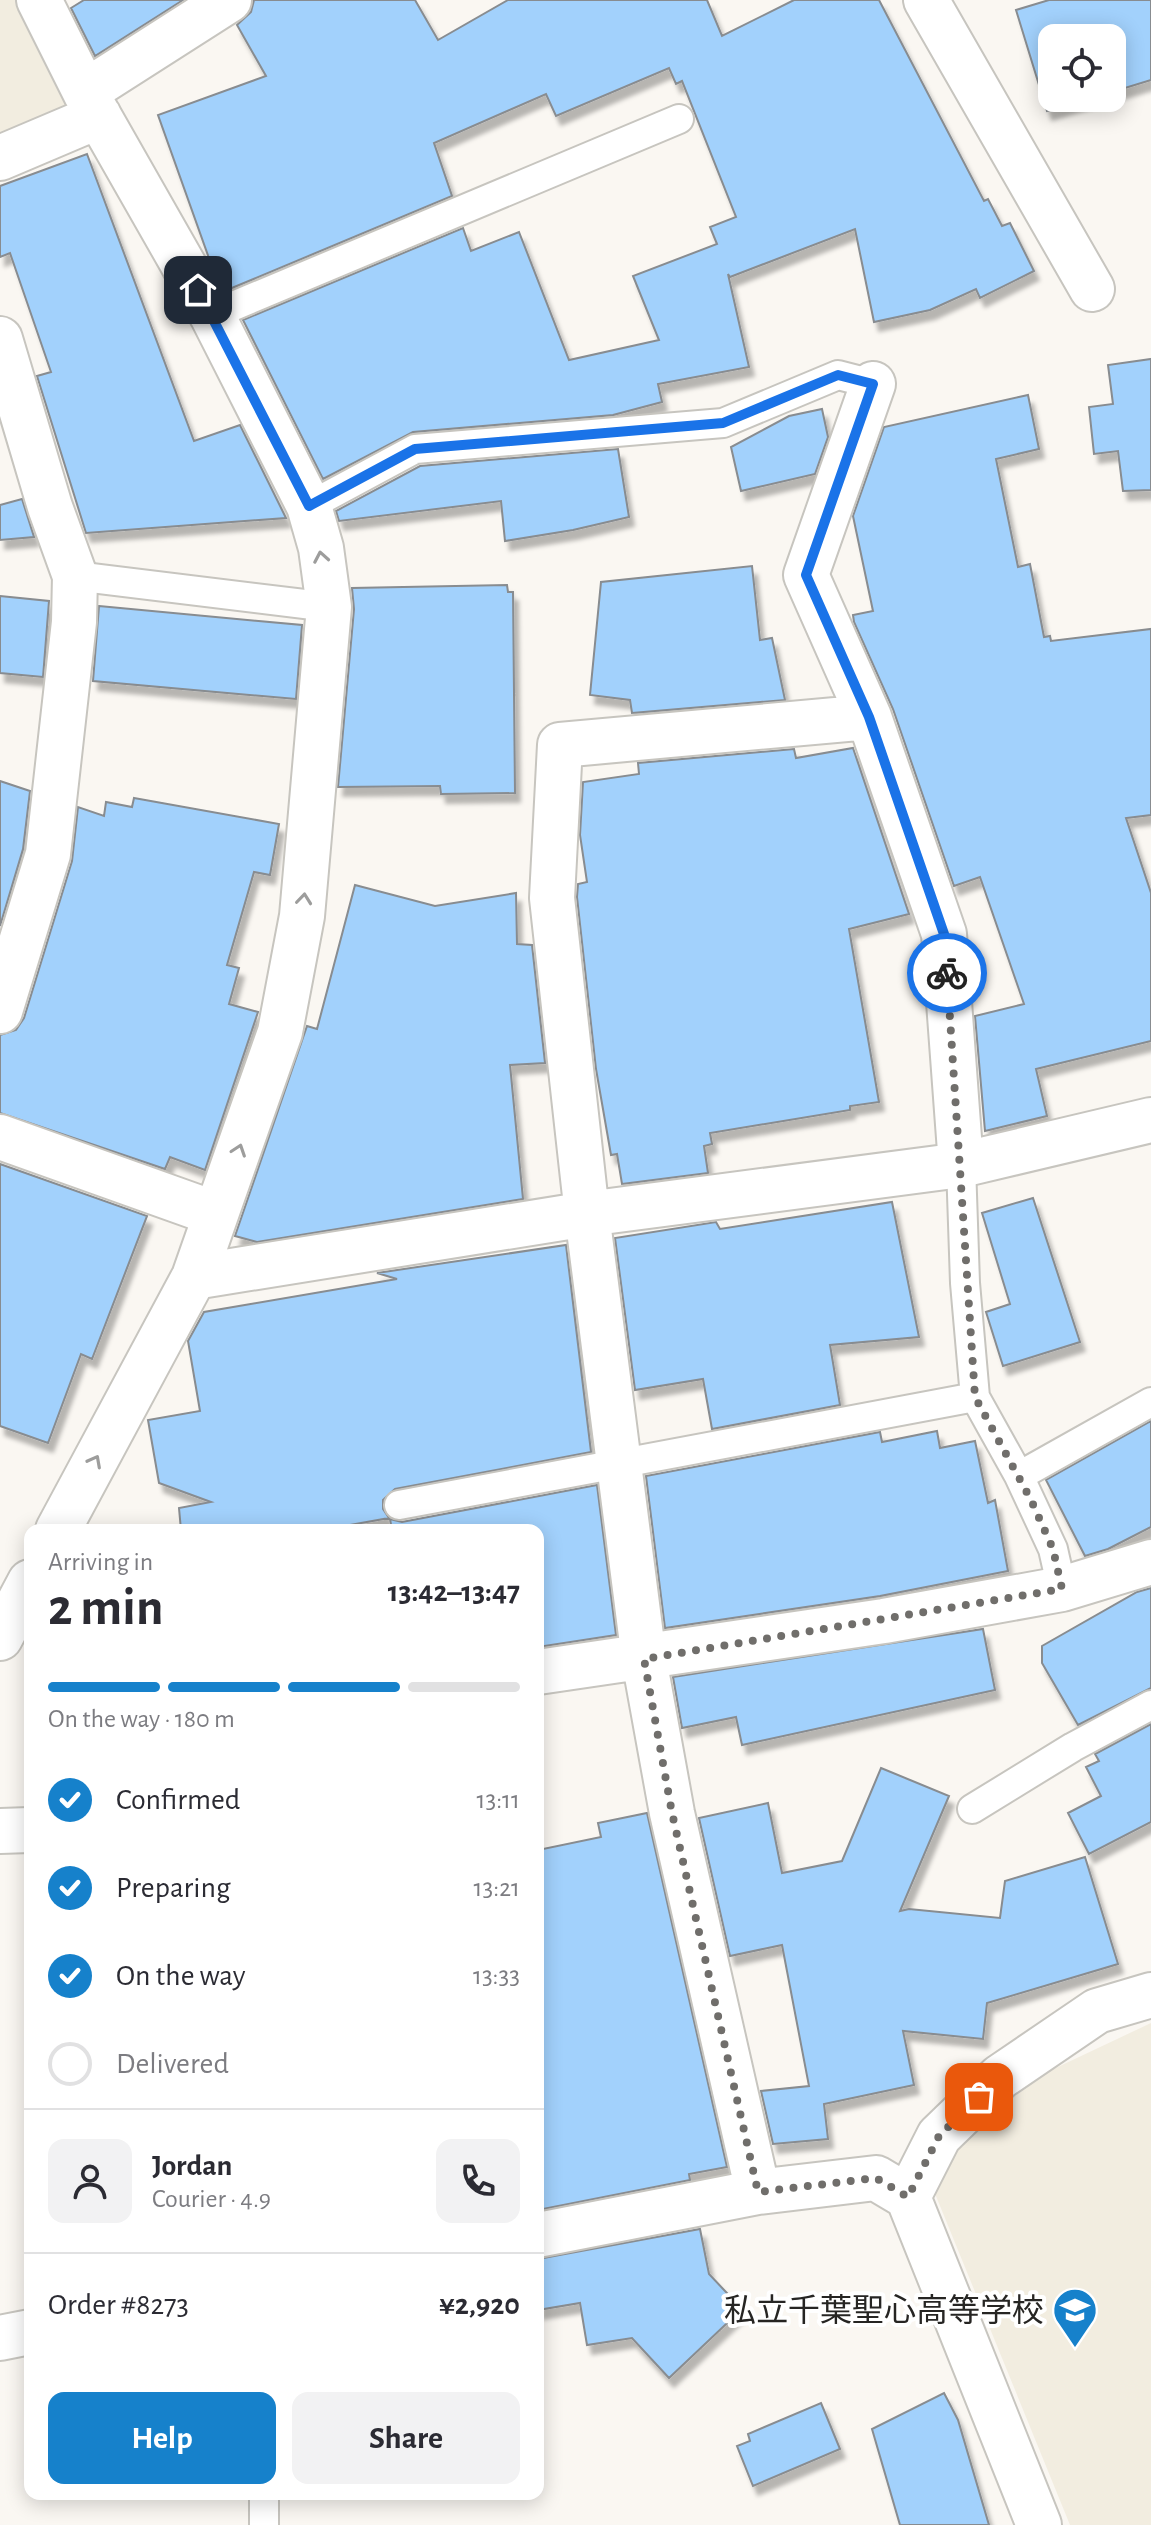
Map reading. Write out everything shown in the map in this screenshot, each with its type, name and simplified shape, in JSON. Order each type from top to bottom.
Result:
[{"type":"street","points":[[39,0],[92,104],[212,315],[309,506],[321,548],[329,607],[302,916],[280,1032],[194,1277],[61,1524]]},
{"type":"street","points":[[0,158],[92,104],[229,0]]},
{"type":"street","points":[[926,0],[1092,289]]},
{"type":"street","points":[[0,339],[50,507],[75,576],[74,622],[48,854],[0,1011]]},
{"type":"street","points":[[873,384],[806,575],[869,717],[944,934],[961,1165]]},
{"type":"street","points":[[758,2192],[672,1813],[644,1659],[587,1214],[552,898],[560,745],[869,717]]},
{"type":"street","points":[[194,1277],[587,1214],[961,1165],[1151,1120]]},
{"type":"street","points":[[0,1137],[216,1214]]},
{"type":"street","points":[[544,1671],[644,1659],[1062,1589],[1151,1562]]},
{"type":"street","points":[[0,1638],[24,1593]]},
{"type":"street","points":[[0,1831],[24,1830]]},
{"type":"street","points":[[908,2197],[939,2136],[1000,2077],[1097,2011],[1151,1995]]},
{"type":"street","points":[[544,2234],[758,2192],[876,2178],[908,2197],[1039,2525]]},
{"type":"street","points":[[0,2338],[24,2333]]},
{"type":"lane","points":[[212,315],[679,119]]},
{"type":"lane","points":[[309,506],[415,449],[723,423],[838,375],[873,384]]},
{"type":"lane","points":[[75,576],[329,607]]},
{"type":"lane","points":[[961,1165],[965,1283],[975,1397],[1019,1476],[1053,1549],[1062,1589]]},
{"type":"lane","points":[[399,1505],[975,1397]]},
{"type":"lane","points":[[1019,1476],[1151,1402]]},
{"type":"lane","points":[[972,1809],[1073,1747],[1151,1705]]},
{"type":"lane","points":[[264,2500],[264,2525]]},
{"type":"shaded area","points":[[0,0],[25,0],[71,94],[63,114],[0,141]]},
{"type":"shaded area","name":"私立千葉聖心高等学校","points":[[1151,2023],[1151,2525],[1070,2525],[927,2174],[992,2098]]},
{"type":"building","points":[[84,0],[183,0],[95,56],[71,8]]},
{"type":"building","points":[[254,0],[415,0],[438,40],[508,0],[707,0],[722,36],[794,0],[879,0],[984,201],[988,199],[1002,226],[1010,223],[1034,271],[980,298],[976,289],[930,310],[874,322],[855,229],[730,277],[728,274],[749,367],[658,384],[662,402],[613,415],[413,432],[323,479],[243,320],[463,228],[471,251],[519,232],[569,360],[659,340],[633,276],[717,244],[710,227],[736,217],[682,81],[676,84],[669,68],[556,116],[546,94],[434,143],[452,196],[227,290],[210,261],[158,115],[266,76],[237,25],[251,12]]},
{"type":"building","points":[[1049,0],[1151,0],[1151,80],[1126,88],[1126,24],[1038,24],[1038,82],[1016,10]]},
{"type":"building","points":[[87,154],[194,441],[240,425],[286,518],[86,533],[37,376],[51,372],[10,253],[0,257],[0,186]]},
{"type":"building","points":[[1151,359],[1151,490],[1123,491],[1118,451],[1094,454],[1089,407],[1113,404],[1108,365]]},
{"type":"building","points":[[1028,395],[1039,449],[996,459],[1018,567],[1030,564],[1044,637],[1050,636],[1051,641],[1151,629],[1151,815],[1126,818],[1151,893],[1151,1041],[1036,1069],[1047,1116],[985,1131],[975,1016],[1024,1004],[980,877],[954,886],[893,709],[854,622],[853,615],[873,611],[853,516],[884,427]]},
{"type":"building","points":[[822,409],[828,437],[815,474],[741,491],[731,447],[789,416]]},
{"type":"building","points":[[618,449],[629,517],[573,530],[505,541],[501,501],[339,521],[336,511],[420,466]]},
{"type":"building","points":[[22,499],[34,537],[0,540],[0,505]]},
{"type":"building","points":[[752,566],[760,640],[772,638],[785,700],[632,713],[630,700],[590,695],[601,582]]},
{"type":"building","points":[[507,585],[508,592],[513,592],[515,793],[441,794],[440,786],[338,787],[354,609],[352,588]]},
{"type":"building","points":[[0,596],[49,601],[43,677],[0,673]]},
{"type":"building","points":[[99,606],[302,625],[296,699],[93,681]]},
{"type":"building","points":[[853,748],[909,914],[849,929],[879,1102],[850,1106],[850,1110],[710,1133],[712,1144],[704,1146],[708,1173],[622,1184],[617,1154],[611,1155],[596,1069],[577,897],[578,884],[587,882],[580,835],[583,782],[639,774],[638,763],[794,749],[796,758]]},
{"type":"building","points":[[0,781],[30,791],[23,849],[0,926]]},
{"type":"building","points":[[134,798],[279,824],[270,875],[254,872],[227,965],[239,968],[229,1004],[258,1012],[205,1170],[170,1157],[165,1169],[0,1113],[0,1035],[16,1030],[24,1018],[72,861],[78,807],[104,816],[106,802],[132,807]]},
{"type":"building","points":[[355,885],[435,906],[516,893],[517,944],[532,945],[545,1063],[510,1065],[523,1199],[257,1242],[235,1236],[307,1026],[317,1029]]},
{"type":"building","points":[[0,1164],[147,1216],[92,1359],[81,1354],[48,1443],[0,1426]]},
{"type":"building","points":[[1033,1198],[1080,1342],[1003,1366],[986,1312],[1010,1304],[982,1213]]},
{"type":"building","points":[[892,1202],[919,1337],[830,1345],[840,1405],[712,1429],[703,1379],[635,1390],[615,1238],[716,1222],[720,1229]]},
{"type":"building","points":[[566,1245],[591,1452],[395,1489],[383,1500],[383,1509],[389,1518],[356,1524],[180,1524],[179,1508],[211,1502],[159,1483],[148,1420],[200,1411],[188,1341],[204,1312],[397,1279],[377,1273]]},
{"type":"building","points":[[1151,1421],[1151,1527],[1108,1549],[1085,1556],[1046,1480]]},
{"type":"building","points":[[937,1431],[940,1448],[975,1441],[988,1503],[995,1500],[1008,1571],[880,1596],[665,1628],[646,1476],[880,1432],[882,1442]]},
{"type":"building","points":[[597,1485],[616,1635],[544,1646],[544,1524],[391,1524],[390,1519],[402,1522]]},
{"type":"building","points":[[1151,1588],[1151,1688],[1078,1725],[1042,1663],[1042,1646],[1137,1592]]},
{"type":"building","points":[[983,1629],[995,1690],[742,1745],[736,1717],[682,1728],[673,1677]]},
{"type":"building","points":[[1151,1724],[1151,1822],[1089,1854],[1068,1813],[1101,1796],[1086,1767],[1099,1761],[1095,1754]]},
{"type":"building","points":[[881,1768],[949,1796],[900,1911],[909,1909],[1000,1918],[1005,1881],[1085,1857],[1118,1964],[987,2003],[983,2039],[903,2031],[914,2085],[824,2104],[828,2139],[773,2144],[761,2091],[809,2086],[782,1945],[730,1956],[699,1818],[768,1803],[782,1873],[842,1861]]},
{"type":"building","points":[[647,1813],[727,2167],[689,2174],[690,2180],[544,2209],[544,1849],[601,1837],[598,1823]]},
{"type":"building","points":[[700,2229],[709,2274],[742,2309],[669,2378],[632,2338],[587,2345],[580,2303],[544,2309],[544,2258]]},
{"type":"building","points":[[944,2393],[958,2420],[989,2525],[900,2525],[872,2429]]},
{"type":"building","points":[[821,2403],[840,2449],[753,2486],[737,2446],[750,2441],[748,2434]]},
{"type":"way so far","points":[[947,973],[961,1165],[965,1283],[975,1397],[1031,1500],[1053,1549],[1062,1589],[644,1659],[672,1813],[758,2192],[876,2178],[908,2197],[939,2136],[979,2097]]},
{"type":"place","name":"私立千葉聖心高等学校","points":[[1075,2349]]},
{"type":"route","points":[[198,290],[309,506],[415,449],[723,423],[838,375],[873,384],[806,575],[869,717],[944,934],[947,973]]}]
